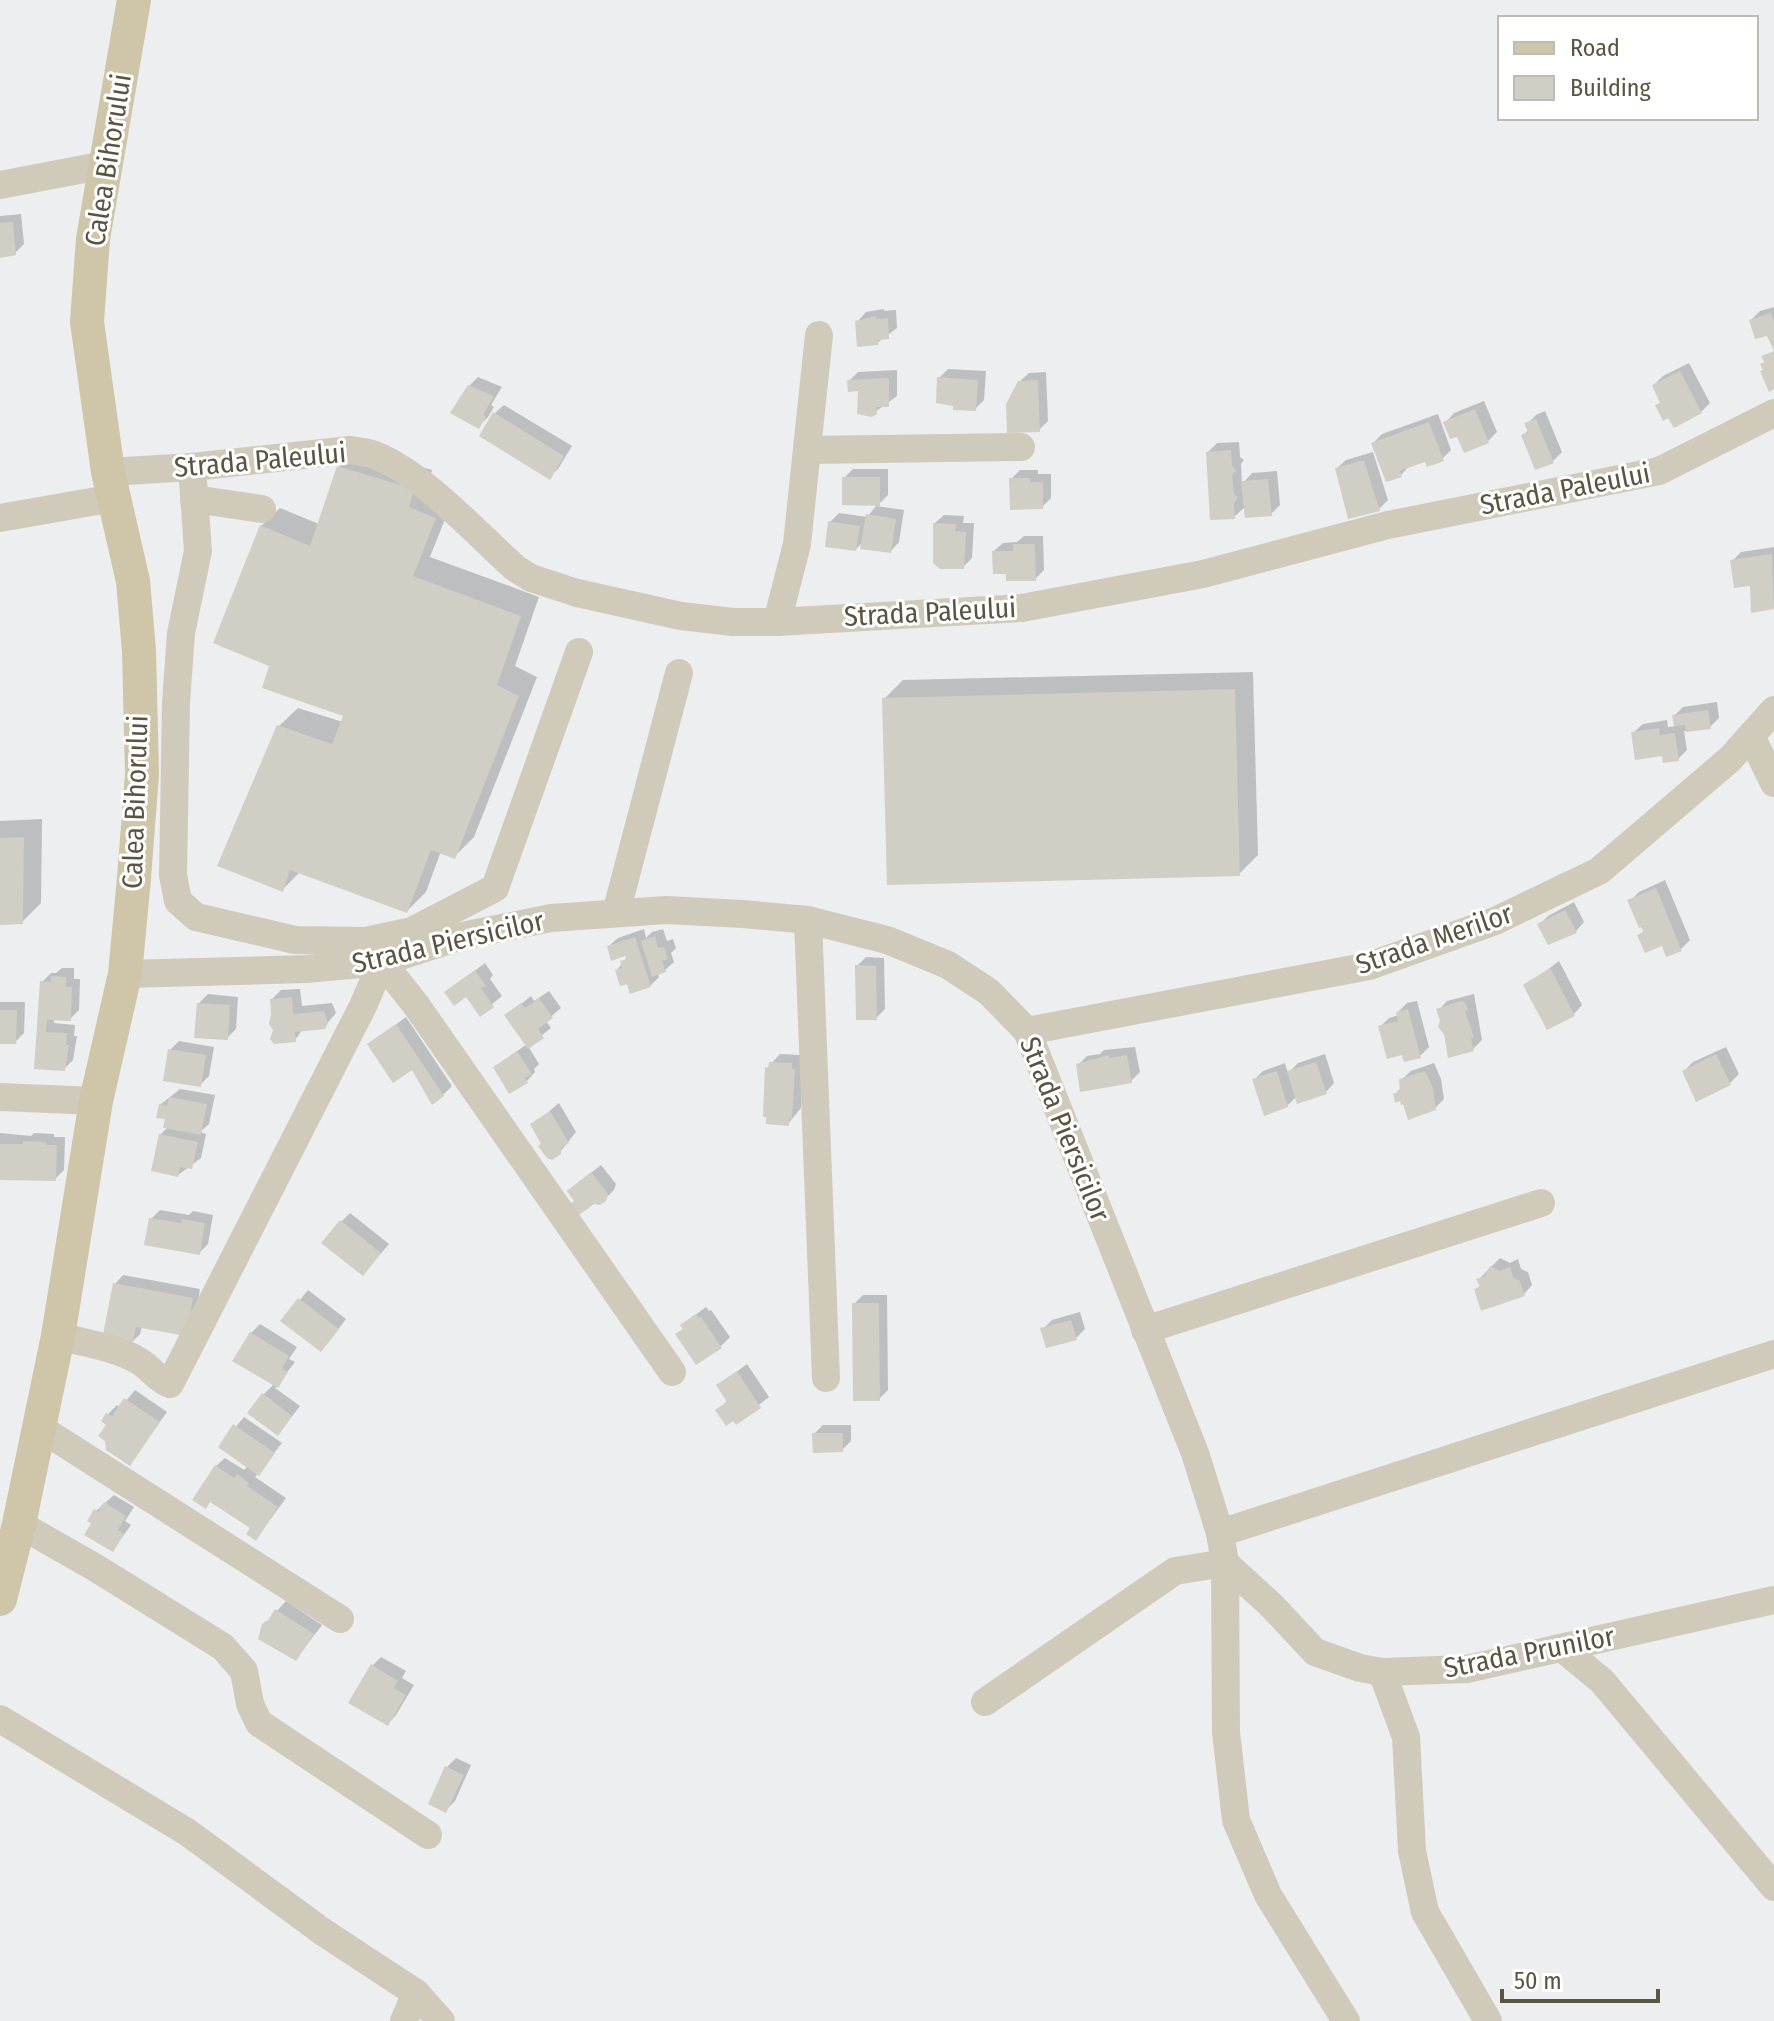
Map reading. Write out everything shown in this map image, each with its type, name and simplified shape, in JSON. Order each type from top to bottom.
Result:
[{"type":"main road","name":"Calea Bihorului","points":[[0,1599],[40,1428],[96,1101],[125,974],[142,774],[139,651],[133,581],[111,485],[87,322],[93,239],[134,0]]},
{"type":"street","points":[[0,185],[105,165]]},
{"type":"street","points":[[777,622],[797,544],[819,335]]},
{"type":"street","name":"Strada Paleului","points":[[0,518],[111,485],[192,467],[350,450],[371,453],[396,465],[515,568],[531,578],[577,593],[681,616],[733,622],[1022,608],[1203,574],[1388,525],[1659,471],[1774,413]]},
{"type":"street","points":[[807,450],[1021,447]]},
{"type":"street","points":[[192,467],[198,551],[181,633],[176,703],[173,875],[178,901],[196,917],[295,940],[366,941],[412,931],[495,888],[579,652]]},
{"type":"street","points":[[194,499],[262,509]]},
{"type":"street","points":[[616,913],[679,673]]},
{"type":"street","name":"Strada Merilor","points":[[1027,1031],[1369,966],[1495,921],[1599,871],[1730,759],[1774,710]]},
{"type":"street","points":[[1751,736],[1774,783]]},
{"type":"street","name":"Strada Piersicilor","points":[[125,974],[306,969],[382,962],[462,936],[551,918],[666,910],[808,920],[887,940],[948,965],[989,992],[1027,1031],[1195,1453],[1220,1533],[1225,1563],[1226,1732],[1236,1820],[1268,1895],[1346,2021]]},
{"type":"street","points":[[808,920],[826,1378]]},
{"type":"street","points":[[58,1336],[121,1352],[170,1384],[363,1006],[382,962],[416,1005],[672,1372]]},
{"type":"street","points":[[0,1097],[96,1101]]},
{"type":"street","points":[[1145,1330],[1541,1203]]},
{"type":"street","points":[[1220,1533],[1774,1354]]},
{"type":"street","points":[[40,1428],[340,1619]]},
{"type":"street","points":[[19,1524],[223,1647],[244,1671],[250,1704],[259,1723],[428,1835]]},
{"type":"street","points":[[985,1702],[1175,1571],[1225,1563]]},
{"type":"street","name":"Strada Prunilor","points":[[1225,1563],[1272,1606],[1315,1652],[1360,1668],[1382,1672],[1467,1669],[1774,1600]]},
{"type":"street","points":[[1563,1649],[1602,1681],[1774,1887]]},
{"type":"street","points":[[1382,1672],[1406,1737],[1412,1851],[1425,1912],[1488,2021]]},
{"type":"street","points":[[0,1719],[187,1832],[323,1932],[416,1993],[441,2021]]},
{"type":"street","points":[[404,2021],[416,1993]]},
{"type":"building","points":[[13,222],[16,255],[0,258],[0,223]]},
{"type":"building","points":[[1771,313],[1774,351],[1767,336],[1755,339],[1749,320]]},
{"type":"building","points":[[876,316],[876,319],[888,318],[889,339],[878,340],[878,345],[857,347],[855,321]]},
{"type":"building","points":[[1774,351],[1774,389],[1769,392],[1760,364],[1764,362],[1761,356]]},
{"type":"building","points":[[1680,371],[1702,413],[1674,428],[1668,418],[1663,421],[1655,405],[1660,403],[1652,385]]},
{"type":"building","points":[[937,377],[978,380],[976,411],[953,410],[953,406],[936,403]]},
{"type":"building","points":[[889,378],[889,407],[876,407],[877,414],[872,417],[857,414],[858,391],[848,392],[847,380]]},
{"type":"building","points":[[1038,380],[1040,432],[1007,433],[1006,404],[1018,381]]},
{"type":"building","points":[[468,385],[494,396],[479,429],[450,413]]},
{"type":"building","points":[[1475,409],[1489,443],[1464,453],[1457,437],[1450,439],[1443,422]]},
{"type":"building","points":[[493,412],[564,456],[550,480],[479,436]]},
{"type":"building","points":[[1536,419],[1554,463],[1535,470],[1521,435],[1528,432],[1524,423]]},
{"type":"building","points":[[1429,422],[1444,461],[1427,467],[1425,462],[1413,466],[1400,471],[1402,477],[1386,482],[1371,443]]},
{"type":"building","points":[[1231,450],[1232,466],[1236,470],[1232,475],[1234,494],[1238,498],[1234,503],[1235,519],[1210,520],[1206,452]]},
{"type":"building","points":[[1364,460],[1380,511],[1348,519],[1335,468]]},
{"type":"building","points":[[337,466],[414,489],[409,507],[436,518],[413,576],[521,616],[497,685],[519,696],[455,859],[431,850],[407,913],[290,870],[283,892],[217,866],[277,725],[332,744],[343,716],[262,688],[269,666],[213,643],[260,525],[310,546]]},
{"type":"building","points":[[842,477],[880,477],[880,506],[842,505]]},
{"type":"building","points":[[1009,478],[1030,478],[1030,482],[1043,482],[1043,509],[1010,510]]},
{"type":"building","points":[[1268,479],[1272,516],[1245,518],[1241,481]]},
{"type":"building","points":[[866,514],[896,519],[891,553],[860,549]]},
{"type":"building","points":[[828,521],[860,526],[856,551],[825,547]]},
{"type":"building","points":[[933,523],[956,524],[955,531],[966,532],[964,569],[940,569],[933,563]]},
{"type":"building","points":[[1013,544],[1035,544],[1036,581],[1006,581],[1006,574],[993,574],[992,551],[1013,551]]},
{"type":"building","points":[[1772,554],[1774,609],[1751,613],[1750,586],[1734,588],[1730,560]]},
{"type":"building","points":[[1235,689],[1240,876],[887,885],[882,698]]},
{"type":"building","points":[[1708,710],[1711,729],[1686,732],[1685,725],[1674,726],[1672,715]]},
{"type":"building","points":[[1659,728],[1660,735],[1675,733],[1679,761],[1663,763],[1662,756],[1635,760],[1631,732]]},
{"type":"building","points":[[24,837],[23,924],[0,925],[0,838]]},
{"type":"building","points":[[1656,888],[1682,951],[1666,957],[1662,946],[1645,953],[1637,935],[1644,932],[1639,928],[1627,900]]},
{"type":"building","points":[[1565,910],[1577,933],[1548,945],[1537,924]]},
{"type":"building","points":[[655,936],[658,948],[664,947],[668,959],[662,961],[666,972],[652,977],[641,941]]},
{"type":"building","points":[[635,937],[651,987],[630,994],[627,984],[620,986],[615,970],[622,968],[620,961],[627,959],[625,956],[611,961],[607,946]]},
{"type":"building","points":[[855,965],[876,966],[877,1020],[856,1020]]},
{"type":"building","points":[[1550,968],[1575,1016],[1547,1030],[1523,985]]},
{"type":"building","points":[[475,970],[486,986],[481,988],[494,1007],[480,1017],[466,997],[454,1006],[444,992]]},
{"type":"building","points":[[51,976],[66,977],[66,987],[72,987],[71,1021],[47,1020],[46,1032],[67,1033],[66,1045],[69,1045],[65,1071],[34,1069],[40,981],[51,982]]},
{"type":"building","points":[[292,997],[293,1014],[324,1011],[328,1023],[325,1029],[295,1032],[296,1042],[274,1044],[270,1039],[273,1030],[269,1024],[270,999]]},
{"type":"building","points":[[539,998],[553,1018],[538,1029],[544,1038],[528,1049],[504,1015],[521,1003],[525,1008]]},
{"type":"building","points":[[1465,1002],[1468,1010],[1465,1011],[1474,1037],[1471,1038],[1474,1051],[1448,1058],[1436,1009]]},
{"type":"building","points":[[197,1003],[230,1005],[228,1040],[194,1038]]},
{"type":"building","points":[[1408,1009],[1421,1058],[1404,1062],[1402,1055],[1387,1059],[1378,1026],[1398,1021],[1396,1012]]},
{"type":"building","points":[[0,1010],[17,1010],[16,1044],[0,1044]]},
{"type":"building","points":[[396,1024],[444,1096],[432,1105],[412,1070],[393,1083],[367,1044]]},
{"type":"building","points":[[168,1049],[206,1055],[201,1087],[163,1081]]},
{"type":"building","points":[[517,1051],[532,1074],[525,1078],[528,1083],[509,1094],[493,1067]]},
{"type":"building","points":[[1716,1054],[1731,1085],[1696,1102],[1682,1071]]},
{"type":"building","points":[[1109,1055],[1109,1058],[1127,1055],[1132,1083],[1080,1092],[1076,1064]]},
{"type":"building","points":[[769,1062],[792,1063],[792,1069],[795,1069],[789,1126],[766,1124],[766,1117],[763,1117],[765,1067],[768,1068]]},
{"type":"building","points":[[1316,1062],[1327,1094],[1297,1104],[1287,1071]]},
{"type":"building","points":[[1277,1071],[1288,1107],[1264,1116],[1252,1079]]},
{"type":"building","points":[[1425,1071],[1433,1088],[1436,1110],[1408,1120],[1403,1104],[1400,1101],[1395,1103],[1393,1094],[1400,1091],[1399,1079]]},
{"type":"building","points":[[169,1097],[207,1104],[201,1135],[163,1128],[165,1119],[156,1118],[159,1104],[167,1106]]},
{"type":"building","points":[[550,1111],[569,1143],[552,1160],[538,1146],[541,1144],[530,1124]]},
{"type":"building","points":[[159,1134],[198,1142],[192,1169],[180,1167],[178,1177],[151,1171]]},
{"type":"building","points":[[23,1141],[57,1145],[56,1181],[0,1180],[0,1144],[23,1144]]},
{"type":"building","points":[[591,1172],[608,1194],[606,1201],[600,1205],[594,1204],[579,1215],[570,1204],[574,1201],[567,1191]]},
{"type":"building","points":[[149,1218],[205,1223],[200,1255],[144,1245]]},
{"type":"building","points":[[340,1220],[381,1253],[363,1276],[321,1243]]},
{"type":"building","points":[[1490,1266],[1500,1271],[1510,1267],[1513,1277],[1520,1281],[1525,1296],[1481,1311],[1474,1289],[1480,1287],[1476,1279],[1485,1276]]},
{"type":"building","points":[[113,1283],[193,1298],[186,1336],[136,1327],[132,1345],[102,1340]]},
{"type":"building","points":[[298,1298],[339,1329],[321,1352],[280,1321]]},
{"type":"building","points":[[852,1303],[879,1303],[880,1401],[853,1401]]},
{"type":"building","points":[[696,1314],[722,1348],[696,1365],[675,1334],[683,1329],[680,1325]]},
{"type":"building","points":[[1071,1320],[1077,1340],[1046,1348],[1040,1328]]},
{"type":"building","points":[[250,1332],[289,1356],[282,1369],[288,1372],[278,1388],[232,1361]]},
{"type":"building","points":[[737,1371],[761,1408],[736,1425],[733,1421],[726,1426],[715,1410],[727,1402],[716,1385]]},
{"type":"building","points":[[262,1393],[292,1416],[278,1436],[247,1413]]},
{"type":"building","points":[[124,1398],[160,1422],[130,1466],[106,1450],[105,1441],[98,1436],[106,1425],[101,1421],[106,1413],[112,1416]]},
{"type":"building","points":[[233,1424],[275,1453],[259,1476],[218,1447]]},
{"type":"building","points":[[812,1433],[843,1433],[843,1452],[813,1453]]},
{"type":"building","points":[[215,1465],[234,1478],[237,1474],[249,1483],[247,1486],[278,1507],[256,1541],[246,1534],[250,1528],[210,1502],[206,1509],[192,1500]]},
{"type":"building","points":[[104,1502],[126,1516],[118,1530],[124,1534],[113,1552],[84,1535],[94,1509],[98,1512]]},
{"type":"building","points":[[275,1609],[314,1634],[296,1661],[258,1639],[262,1624]]},
{"type":"building","points":[[371,1664],[398,1681],[394,1688],[406,1695],[388,1726],[348,1703]]},
{"type":"building","points":[[445,1766],[464,1775],[446,1813],[428,1804]]}]
